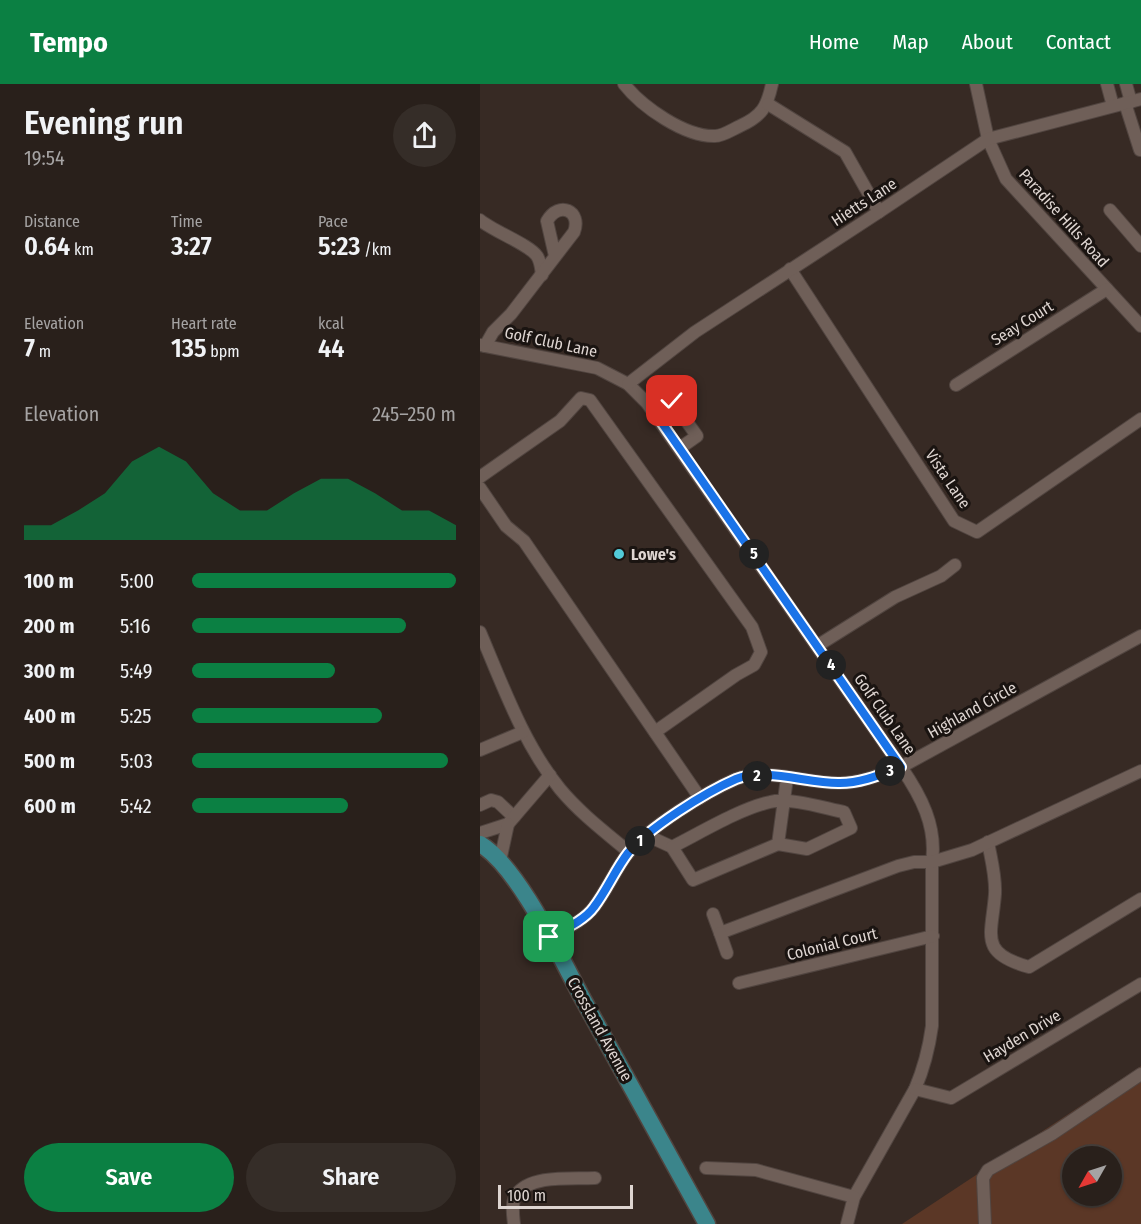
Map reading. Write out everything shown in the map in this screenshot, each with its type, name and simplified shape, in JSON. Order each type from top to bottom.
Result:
[{"type":"main road","name":"Crossland Avenue","points":[[480,844],[491,851],[516,882],[549,937],[706,1224]]},
{"type":"street","points":[[624,84],[632,94],[679,126],[689,131],[716,136],[753,120],[768,104],[772,84]]},
{"type":"street","name":"Paradise Hills Road","points":[[976,84],[987,139],[1006,179],[1141,326]]},
{"type":"street","points":[[1107,84],[1127,102]]},
{"type":"street","points":[[1126,84],[1127,102],[1140,150]]},
{"type":"street","name":"Hietts Lane","points":[[628,384],[695,332],[987,139],[1127,102]]},
{"type":"street","points":[[768,104],[845,152],[879,212]]},
{"type":"street","points":[[1110,210],[1141,246]]},
{"type":"street","points":[[480,220],[532,250],[538,256],[542,275]]},
{"type":"street","points":[[482,345],[542,275],[555,256]]},
{"type":"street","name":"Vista Lane","points":[[790,269],[954,521],[977,532],[1141,419]]},
{"type":"street","name":"Seay Court","points":[[956,385],[1107,289]]},
{"type":"street","name":"Golf Club Lane","points":[[482,345],[584,364],[608,372],[628,384],[655,413],[817,645],[901,767],[927,814],[934,847],[932,862],[932,1026],[922,1073],[854,1197],[847,1224]]},
{"type":"street","points":[[480,477],[560,420],[581,398],[590,400],[752,627],[761,652],[754,665],[736,675],[655,732]]},
{"type":"street","points":[[655,413],[672,401],[697,436],[680,448]]},
{"type":"street","points":[[480,488],[506,526],[524,541],[700,798]]},
{"type":"street","points":[[817,645],[895,597],[941,576],[955,565]]},
{"type":"street","points":[[480,632],[524,732],[550,775],[580,810],[629,852]]},
{"type":"street","name":"Highland Circle","points":[[549,937],[570,926],[593,908],[629,852],[646,835],[700,798],[739,778],[763,775],[840,783],[867,779],[901,767],[1141,636]]},
{"type":"street","points":[[480,750],[524,732]]},
{"type":"street","points":[[720,933],[898,866],[914,862],[932,862],[972,850],[1141,771]]},
{"type":"street","points":[[500,861],[511,820],[550,775]]},
{"type":"street","points":[[778,844],[787,778]]},
{"type":"street","points":[[480,806],[491,800],[498,802],[511,820]]},
{"type":"street","points":[[646,835],[672,847],[693,880],[778,844],[807,849],[851,828],[844,812],[784,801],[770,802],[727,819],[672,847]]},
{"type":"street","points":[[480,833],[511,820]]},
{"type":"street","points":[[988,842],[994,878],[991,940],[998,951],[1011,962],[1029,967],[1141,898]]},
{"type":"street","points":[[713,914],[727,953]]},
{"type":"street","name":"Colonial Court","points":[[739,983],[933,936]]},
{"type":"street","name":"Hayden Drive","points":[[915,1089],[951,1098],[1141,984]]},
{"type":"street","points":[[985,1224],[983,1178],[988,1170],[1052,1134],[1141,1074]]},
{"type":"street","points":[[706,1168],[756,1170],[854,1197]]},
{"type":"street","points":[[514,1224],[513,1209],[516,1195],[526,1186],[544,1180],[595,1178]]},
{"type":"shaded area","points":[[1141,1066],[1141,1224],[902,1224]]},
{"type":"place","name":"Lowe's","points":[[619,554]]},
{"type":"route","points":[[549,937],[570,926],[593,908],[629,852],[646,835],[700,798],[739,778],[763,775],[840,783],[867,779],[901,767],[655,413],[672,401]]}]
